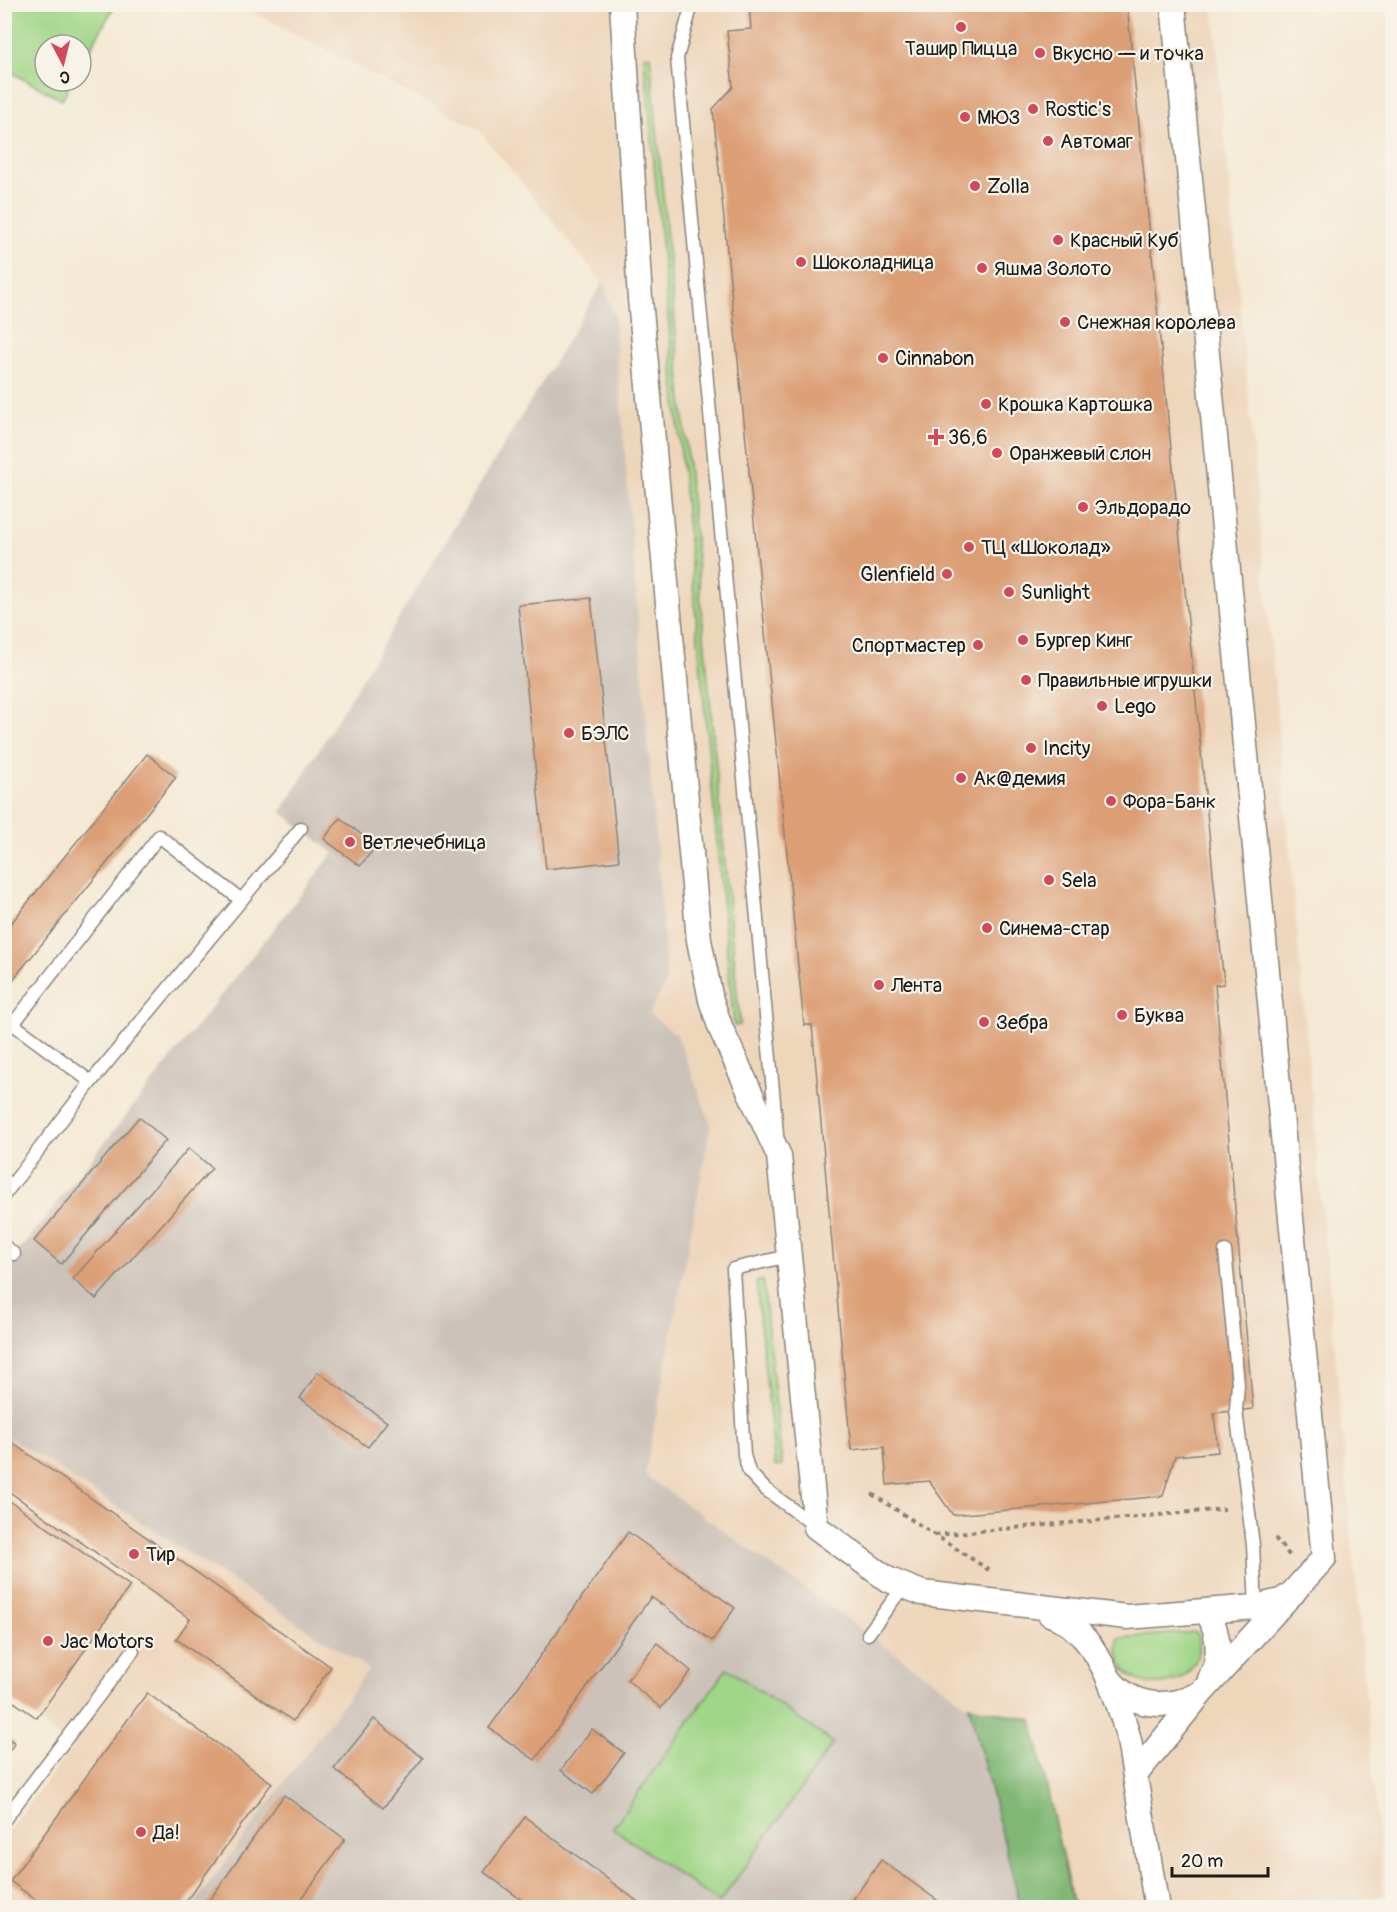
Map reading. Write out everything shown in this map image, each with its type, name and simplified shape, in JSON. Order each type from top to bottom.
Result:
[{"type":"street","points":[[622,4],[641,308],[699,940],[711,999],[721,1029],[779,1156],[816,1527],[887,1579],[922,1593],[1105,1617],[1256,1608],[1281,1601],[1293,1593]]},
{"type":"street","points":[[1135,1775],[1204,1689],[1324,1558],[1173,4]]},
{"type":"street","points":[[1030,1607],[1069,1623],[1092,1647],[1123,1716],[1157,1908]]},
{"type":"street","points":[[1105,1617],[1100,1630],[1098,1650],[1102,1668],[1118,1690],[1139,1702],[1163,1705],[1184,1701],[1204,1689],[1215,1669],[1219,1645],[1208,1612]]},
{"type":"lane","points":[[692,4],[677,58],[779,1156]]},
{"type":"lane","points":[[4,1195],[91,1082],[301,828]]},
{"type":"lane","points":[[91,1082],[13,1024],[159,836],[240,899]]},
{"type":"lane","points":[[1225,1251],[1238,1384],[1236,1410],[1249,1507],[1256,1608]]},
{"type":"lane","points":[[788,1256],[733,1269],[744,1455],[749,1472],[765,1490],[816,1527]]},
{"type":"lane","points":[[868,1634],[903,1587]]},
{"type":"lane","points":[[4,1820],[133,1651]]},
{"type":"path","points":[[872,1494],[991,1572]]},
{"type":"path","points":[[936,1535],[1249,1507],[1294,1561]]},
{"type":"shaded area","points":[[239,5],[1213,5],[1384,1895],[1314,1908],[1080,1907],[1072,1902],[1031,1720],[969,1706],[645,1475],[711,1124],[677,1035],[648,1014],[667,980],[614,315],[602,282],[478,129]]},
{"type":"shaded area","points":[[603,282],[614,315],[667,980],[649,1014],[677,1035],[711,1124],[645,1475],[969,1706],[1021,1907],[192,1907],[369,1669],[5,1435],[4,1262],[22,1247],[333,854],[352,867],[281,812]]},
{"type":"shaded area","points":[[5,1435],[369,1669],[192,1907],[4,1906],[4,1837],[72,1747],[5,1695]]},
{"type":"green space","points":[[4,5],[115,5],[93,44],[93,33],[33,33],[33,84],[5,69]]},
{"type":"green space","points":[[650,55],[740,1025],[734,1026],[644,56]]},
{"type":"green space","points":[[49,93],[66,93],[62,100]]},
{"type":"green space","points":[[756,1281],[763,1281],[782,1466],[775,1466]]},
{"type":"green space","points":[[1196,1632],[1198,1653],[1191,1669],[1178,1679],[1161,1684],[1144,1682],[1129,1674],[1120,1660],[1118,1638]]},
{"type":"green space","points":[[727,1668],[833,1743],[719,1903],[613,1828]]},
{"type":"green space","points":[[969,1706],[1032,1720],[1072,1901],[1080,1907],[1021,1907]]},
{"type":"building","name":"ТЦ «Шоколад»","points":[[749,4],[1127,4],[1224,984],[1215,985],[1253,1409],[1214,1413],[1218,1452],[1175,1456],[1163,1496],[953,1515],[929,1481],[887,1485],[884,1447],[851,1450],[812,1025],[804,1025],[713,109],[733,87],[727,31],[751,29]]},
{"type":"building","name":"БЭЛС","points":[[591,598],[619,861],[546,869],[518,605]]},
{"type":"building","points":[[147,754],[176,777],[8,986],[4,983],[4,932]]},
{"type":"building","name":"Ветлечебница","points":[[340,818],[376,846],[360,866],[324,839]]},
{"type":"building","points":[[139,1117],[166,1140],[61,1264],[34,1241]]},
{"type":"building","points":[[189,1148],[212,1168],[96,1299],[73,1279]]},
{"type":"building","points":[[318,1372],[387,1422],[368,1447],[300,1398]]},
{"type":"building","name":"Тир","points":[[4,1437],[331,1667],[293,1721],[176,1639],[190,1619],[4,1488]]},
{"type":"building","name":"Jac Motors","points":[[4,1497],[130,1586],[37,1718],[4,1695]]},
{"type":"building","points":[[628,1532],[735,1608],[712,1641],[651,1597],[535,1760],[489,1728]]},
{"type":"building","points":[[657,1643],[691,1671],[661,1708],[627,1680]]},
{"type":"building","name":"Да!","points":[[147,1693],[272,1783],[181,1908],[47,1908],[10,1881]]},
{"type":"building","points":[[374,1719],[423,1758],[383,1808],[334,1769]]},
{"type":"building","points":[[592,1729],[624,1753],[593,1794],[561,1770]]},
{"type":"building","points":[[4,1736],[15,1743],[4,1757]]},
{"type":"building","points":[[284,1795],[345,1839],[295,1908],[204,1908]]},
{"type":"building","points":[[525,1817],[646,1908],[532,1908],[484,1872]]},
{"type":"building","points":[[881,1860],[948,1908],[847,1908]]},
{"type":"place","name":"Ташир Пицца","points":[[961,27]]},
{"type":"place","name":"Вкусно — и точка","points":[[1040,53]]},
{"type":"place","name":"Rostic's","points":[[1033,109]]},
{"type":"place","name":"МЮЗ","points":[[965,117]]},
{"type":"place","name":"Автомаг","points":[[1048,141]]},
{"type":"place","name":"Zolla","points":[[975,186]]},
{"type":"place","name":"Красный Куб","points":[[1058,240]]},
{"type":"place","name":"Шоколадница","points":[[801,262]]},
{"type":"place","name":"Яшма Золото","points":[[982,268]]},
{"type":"place","name":"Снежная королева","points":[[1065,322]]},
{"type":"place","name":"Cinnabon","points":[[883,358]]},
{"type":"place","name":"Крошка Картошка","points":[[986,404]]},
{"type":"place","name":"36,6","points":[[936,437]]},
{"type":"place","name":"Оранжевый слон","points":[[997,453]]},
{"type":"place","name":"Эльдорадо","points":[[1083,507]]},
{"type":"place","name":"ТЦ «Шоколад»","points":[[969,547]]},
{"type":"place","name":"Glenfield","points":[[947,574]]},
{"type":"place","name":"Sunlight","points":[[1009,592]]},
{"type":"place","name":"Бургер Кинг","points":[[1023,640]]},
{"type":"place","name":"Спортмастер","points":[[978,645]]},
{"type":"place","name":"Правильные игрушки","points":[[1026,680]]},
{"type":"place","name":"Lego","points":[[1102,706]]},
{"type":"place","name":"БЭЛС","points":[[569,733]]},
{"type":"place","name":"Incity","points":[[1031,748]]},
{"type":"place","name":"Ак@демия","points":[[961,778]]},
{"type":"place","name":"Фора-Банк","points":[[1111,801]]},
{"type":"place","name":"Ветлечебница","points":[[350,842]]},
{"type":"place","name":"Sela","points":[[1049,880]]},
{"type":"place","name":"Синема-стар","points":[[987,928]]},
{"type":"place","name":"Лента","points":[[879,985]]},
{"type":"place","name":"Буква","points":[[1122,1015]]},
{"type":"place","name":"Зебра","points":[[984,1022]]},
{"type":"place","name":"Тир","points":[[134,1554]]},
{"type":"place","name":"Jac Motors","points":[[48,1641]]},
{"type":"place","name":"Да!","points":[[141,1832]]}]
